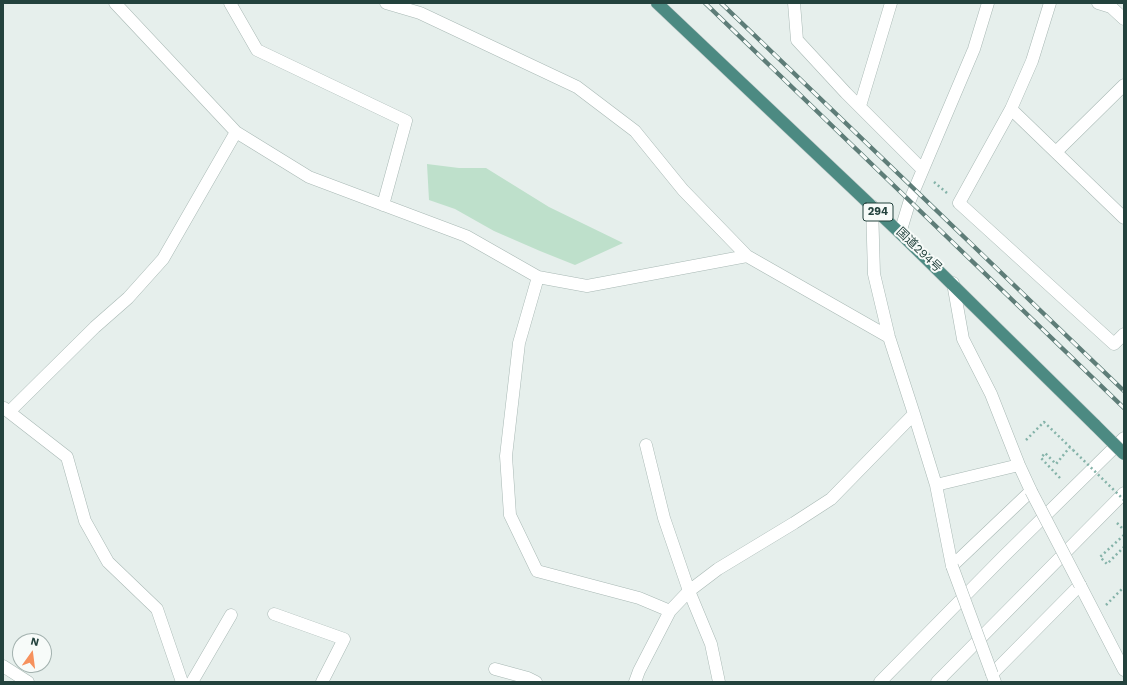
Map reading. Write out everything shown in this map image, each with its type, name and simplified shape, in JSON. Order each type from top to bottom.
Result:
[{"type":"highway","name":"国道294号","points":[[656,3],[900,232],[1124,454]]},
{"type":"street","points":[[115,3],[236,132],[309,177],[466,236],[538,277],[588,286],[746,256]]},
{"type":"street","points":[[230,3],[257,50],[406,121],[383,205]]},
{"type":"street","points":[[386,3],[420,13],[577,87],[635,131],[683,190],[746,256],[888,337]]},
{"type":"street","points":[[794,3],[797,40],[922,170]]},
{"type":"street","points":[[860,106],[892,3]]},
{"type":"street","points":[[900,232],[910,200],[922,170],[974,49],[988,3]]},
{"type":"street","points":[[1050,3],[1032,61],[1011,109],[959,203],[1114,344],[1124,334]]},
{"type":"street","points":[[1098,3],[1111,7],[1124,19]]},
{"type":"street","points":[[1056,152],[1124,85]]},
{"type":"street","points":[[1011,109],[1124,218]]},
{"type":"street","points":[[182,682],[158,609],[108,562],[85,521],[67,457],[6,410],[128,298],[164,259],[236,132]]},
{"type":"street","points":[[872,206],[874,274],[888,337],[936,485],[952,566],[994,678],[1080,585]]},
{"type":"street","points":[[538,277],[519,343],[506,456],[510,515],[537,571],[639,598],[670,611]]},
{"type":"street","points":[[952,283],[963,338],[991,394],[1013,452],[1031,491],[1124,670]]},
{"type":"street","points":[[635,682],[639,671],[670,611],[689,591],[718,569],[831,499],[914,414]]},
{"type":"street","points":[[880,682],[1003,557],[1124,438]]},
{"type":"street","points":[[646,444],[664,518],[689,591],[711,644],[719,682]]},
{"type":"street","points":[[936,485],[1019,465]]},
{"type":"street","points":[[952,566],[1031,491]]},
{"type":"street","points":[[937,682],[1124,493]]},
{"type":"street","points":[[274,614],[344,639],[322,682]]},
{"type":"street","points":[[192,682],[231,615]]},
{"type":"street","points":[[3,666],[28,682]]},
{"type":"street","points":[[495,669],[528,678],[536,682]]},
{"type":"path","points":[[922,170],[959,203]]},
{"type":"path","points":[[1013,452],[1044,422],[1124,500]]},
{"type":"path","points":[[1060,478],[1041,458],[1045,453],[1056,464],[1071,448]]},
{"type":"path","points":[[1118,523],[1124,530]]},
{"type":"path","points":[[1124,535],[1100,557],[1107,564],[1124,547]]},
{"type":"path","points":[[1096,616],[1124,587]]},
{"type":"green space","points":[[427,164],[459,168],[486,168],[549,207],[623,243],[575,265],[540,251],[494,231],[455,209],[429,200]]},
{"type":"railway","points":[[705,3],[1124,408]]},
{"type":"railway","points":[[721,3],[1124,391]]}]
